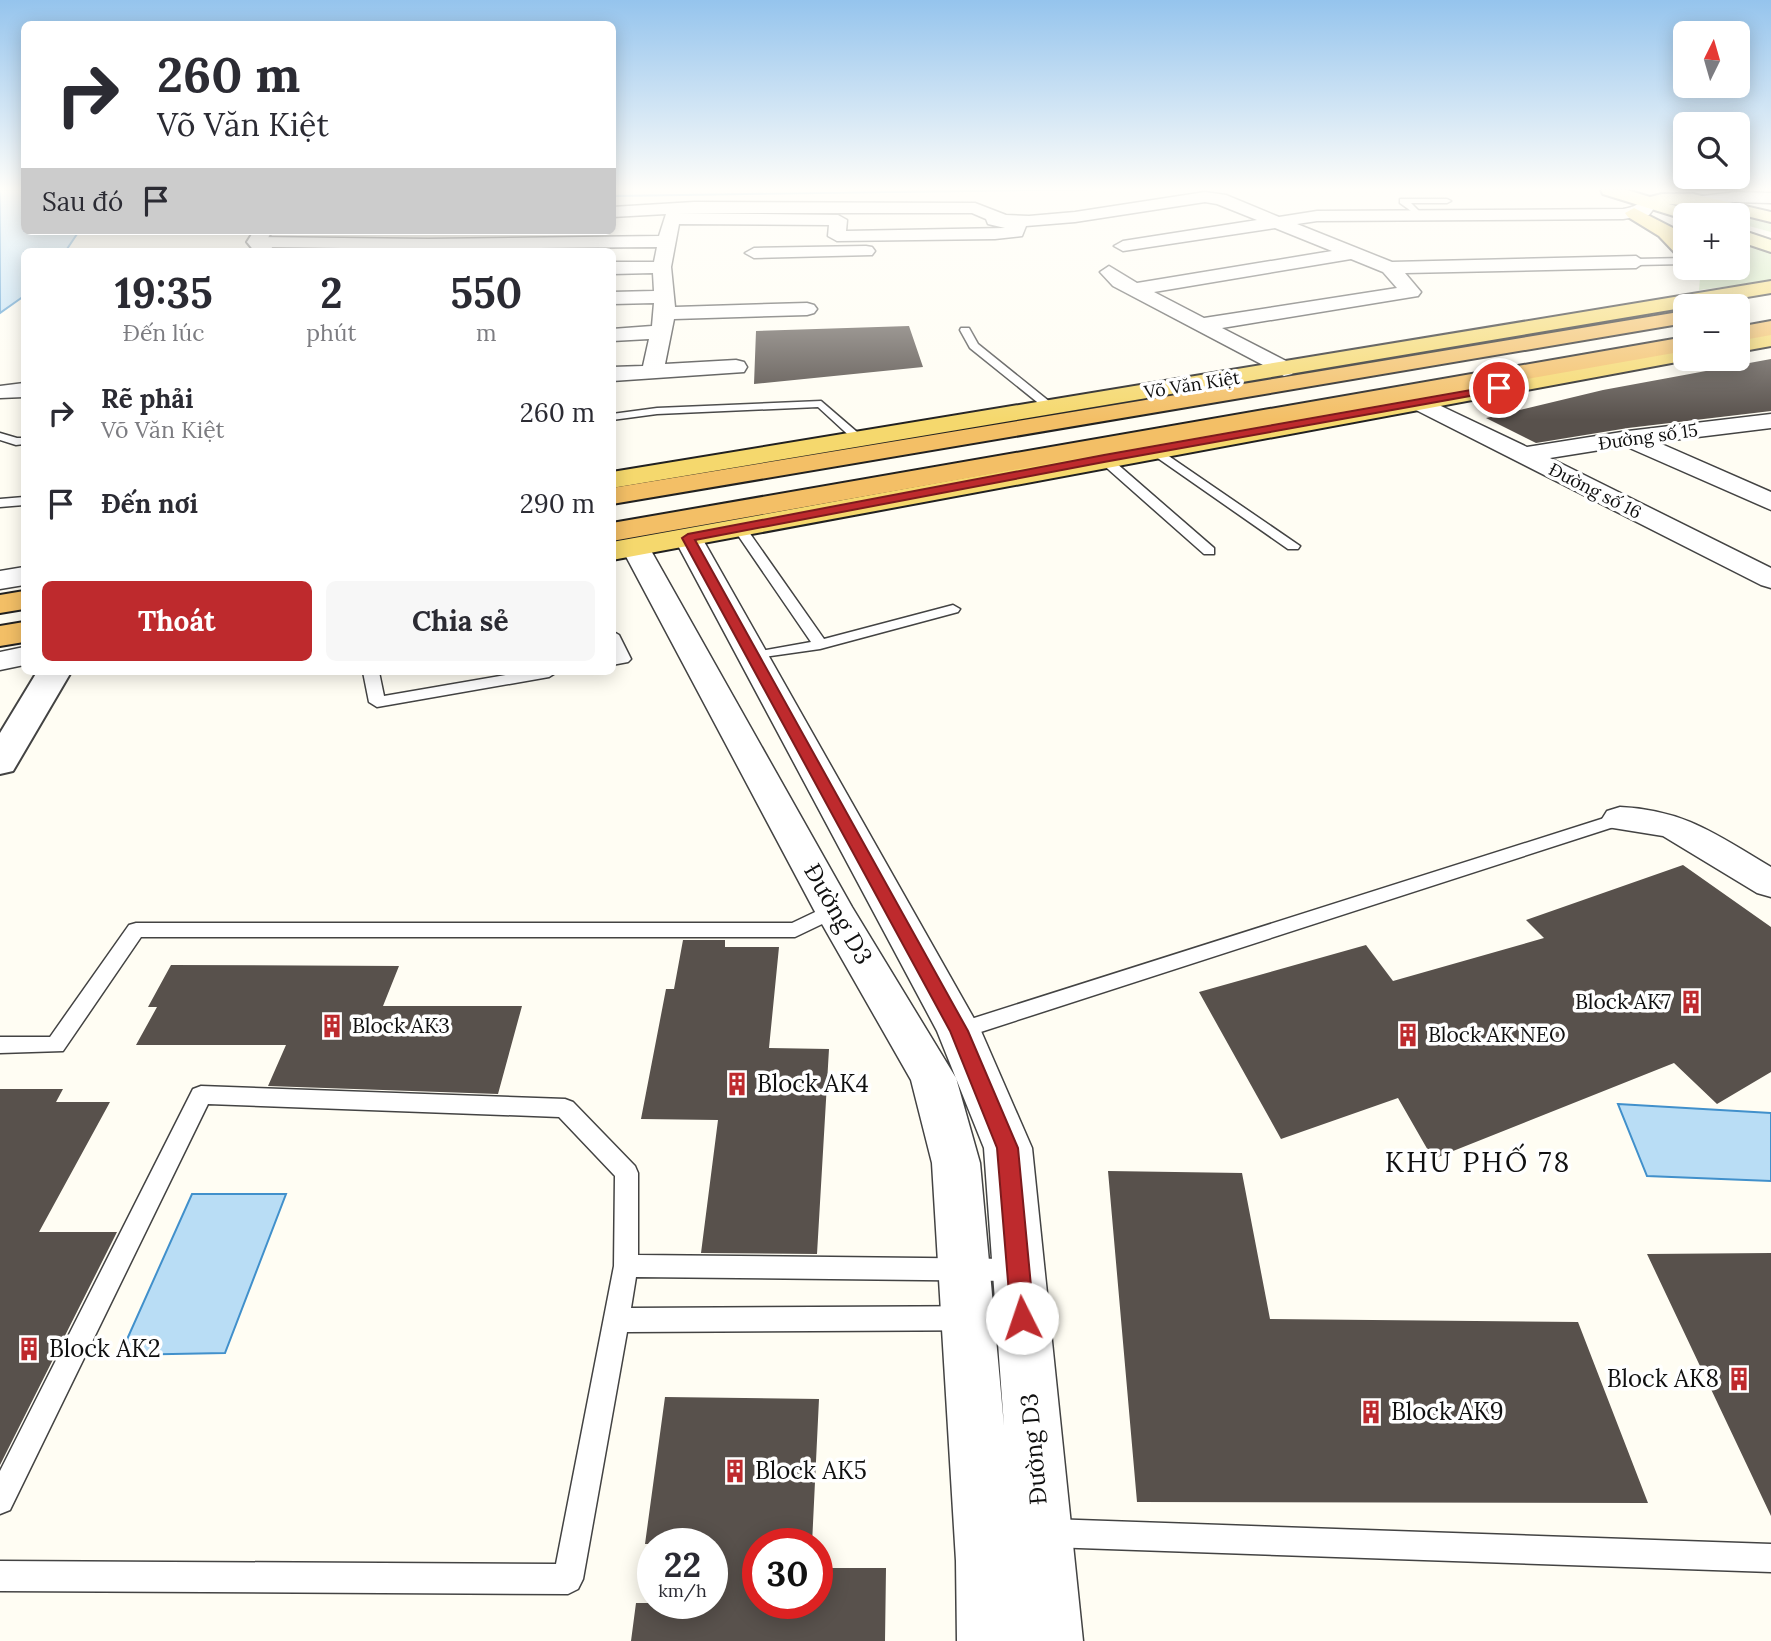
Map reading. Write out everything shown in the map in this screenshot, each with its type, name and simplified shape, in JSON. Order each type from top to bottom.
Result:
[{"type":"highway","points":[[1750,306],[1771,302]]},
{"type":"highway","name":"Võ Văn Kiệt","points":[[616,495],[1673,311]]},
{"type":"highway","points":[[1750,332],[1771,328]]},
{"type":"highway","points":[[625,547],[1673,346]]},
{"type":"highway","points":[[0,604],[21,600]]},
{"type":"highway","points":[[0,636],[21,632]]},
{"type":"main road","name":"Võ Văn Kiệt","points":[[1743,294],[1771,287]]},
{"type":"main road","name":"Võ Văn Kiệt","points":[[616,479],[1284,369],[1673,311]]},
{"type":"main road","points":[[1750,343],[1771,339]]},
{"type":"main road","points":[[692,544],[739,528],[1673,356]]},
{"type":"street","points":[[616,268],[662,267],[660,333],[616,371]]},
{"type":"street","points":[[1165,267],[1260,316]]},
{"type":"street","points":[[1136,289],[1272,267]]},
{"type":"street","points":[[1386,267],[1448,267]]},
{"type":"street","points":[[1202,325],[1411,292],[1390,268]]},
{"type":"street","points":[[1109,272],[1120,282],[1284,369]]},
{"type":"street","points":[[616,301],[660,333],[734,357]]},
{"type":"street","points":[[616,335],[660,333],[758,310],[806,304]]},
{"type":"street","name":"Đường số 16","points":[[1420,402],[1771,579]]},
{"type":"street","name":"Đường số 15","points":[[1525,456],[1628,438],[1771,421]]},
{"type":"street","points":[[1628,438],[1771,502]]},
{"type":"street","points":[[1741,488],[1771,485]]},
{"type":"street","points":[[625,547],[692,544]]},
{"type":"street","name":"Đường D3","points":[[692,544],[959,1031],[1008,1148],[1022,1318],[1013,1532],[989,1641]]},
{"type":"street","name":"Đường D3","points":[[625,547],[933,1078],[956,1163],[967,1319],[1013,1532],[1051,1641]]},
{"type":"street","points":[[0,580],[21,576]]},
{"type":"street","points":[[0,661],[21,657]]},
{"type":"street","points":[[2,756],[52,675]]},
{"type":"street","points":[[1620,819],[1646,820],[1675,827],[1771,884]]},
{"type":"lane","points":[[965,330],[974,346],[1051,408]]},
{"type":"lane","points":[[616,416],[657,411],[821,404],[860,440]]},
{"type":"lane","points":[[0,436],[21,442]]},
{"type":"lane","points":[[1153,450],[1293,546]]},
{"type":"lane","points":[[1104,459],[1209,551]]},
{"type":"lane","points":[[0,503],[21,501]]},
{"type":"lane","points":[[739,528],[820,645]]},
{"type":"lane","points":[[754,656],[820,645],[953,609]]},
{"type":"lane","points":[[616,644],[623,659],[616,660]]},
{"type":"lane","points":[[372,675],[377,702],[532,675]]},
{"type":"lane","points":[[959,1031],[1620,819]]},
{"type":"lane","points":[[0,1045],[56,1045],[136,930],[795,930],[834,910]]},
{"type":"lane","points":[[0,1500],[201,1095],[565,1108],[627,1173],[625,1266],[568,1579],[0,1576]]},
{"type":"lane","points":[[625,1266],[1018,1270]]},
{"type":"lane","points":[[614,1320],[1022,1318]]},
{"type":"lane","points":[[1013,1532],[1771,1558]]},
{"type":"green space","points":[[1750,267],[1771,267],[1771,281],[1699,290],[1700,280],[1750,280]]},
{"type":"water","points":[[0,267],[21,267],[21,298],[0,313]]},
{"type":"water","points":[[1618,1104],[1771,1113],[1771,1181],[1647,1176]]},
{"type":"water","points":[[192,1194],[286,1194],[225,1353],[120,1355]]},
{"type":"building","points":[[909,326],[923,367],[754,384],[756,331]]},
{"type":"building","points":[[1771,359],[1771,411],[1628,428],[1536,443],[1486,418],[1603,390],[1706,371],[1750,371],[1750,363]]},
{"type":"building","points":[[1683,865],[1771,927],[1771,1072],[1717,1104],[1674,1063],[1433,1159],[1398,1098],[1281,1139],[1199,992],[1366,945],[1393,981],[1544,938],[1526,920]]},
{"type":"building","name":"Block AK4","points":[[683,940],[725,940],[725,947],[779,947],[769,1048],[829,1049],[817,1254],[701,1253],[718,1120],[641,1119],[666,989],[674,989]]},
{"type":"building","name":"Block AK3","points":[[171,965],[399,966],[383,1006],[522,1006],[498,1094],[268,1086],[286,1045],[136,1045],[157,1007],[148,1007]]},
{"type":"building","name":"Block AK2","points":[[0,1089],[63,1089],[56,1102],[110,1102],[39,1232],[117,1232],[0,1465]]},
{"type":"building","name":"Block AK9","points":[[1108,1171],[1242,1173],[1270,1319],[1578,1322],[1648,1503],[1137,1502]]},
{"type":"building","name":"Block AK8","points":[[1771,1253],[1771,1516],[1647,1254]]},
{"type":"building","name":"Block AK5","points":[[665,1397],[819,1399],[813,1528],[742,1528],[742,1619],[833,1619],[833,1568],[886,1568],[885,1641],[631,1641],[636,1603],[637,1619],[728,1619],[728,1528],[647,1528]]},
{"type":"place","name":"Block AK7","points":[[1691,1002]]},
{"type":"place","name":"Block AK3","points":[[332,1026]]},
{"type":"place","name":"Block AK NEO","points":[[1408,1035]]},
{"type":"place","name":"Block AK4","points":[[737,1084]]},
{"type":"place","name":"Block AK2","points":[[29,1349]]},
{"type":"place","name":"Block AK8","points":[[1739,1379]]},
{"type":"place","name":"Block AK9","points":[[1371,1412]]},
{"type":"place","name":"Block AK5","points":[[735,1471]]},
{"type":"district","name":"KHU PHỐ 78","points":[[1478,1162]]},
{"type":"route","points":[[1022,1318],[1008,1148],[959,1031],[688,538],[1499,388]]}]
